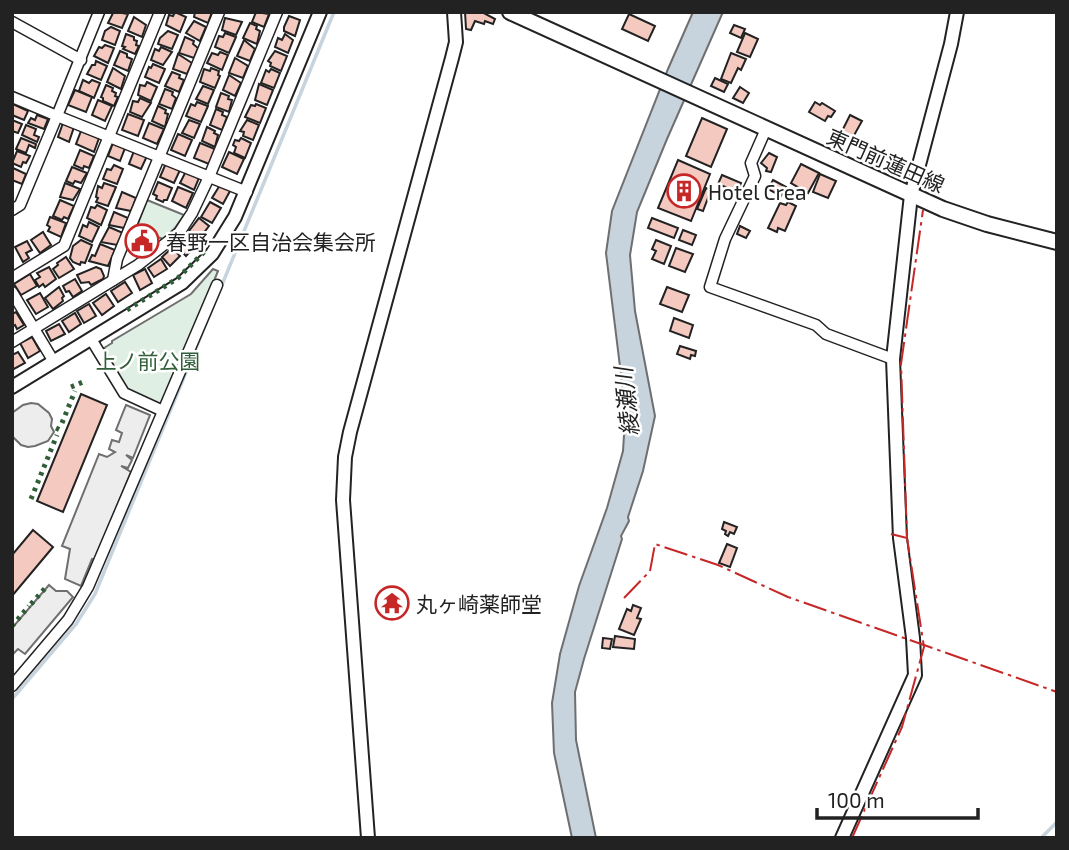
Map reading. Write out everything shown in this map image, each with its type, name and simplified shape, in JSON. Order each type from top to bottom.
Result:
[{"type":"main road","name":"東門前蓮田線","points":[[510,12],[911,195],[976,220],[1057,242]]},
{"type":"street","points":[[13,208],[20,205],[99,12]]},
{"type":"street","points":[[12,278],[64,246],[160,12]]},
{"type":"street","points":[[113,280],[117,259],[219,12]]},
{"type":"street","points":[[12,342],[113,280],[163,247],[179,233],[209,177],[277,12]]},
{"type":"street","points":[[12,387],[161,297],[197,270],[223,238],[247,192],[320,12]]},
{"type":"street","points":[[368,838],[343,500],[345,457],[456,42],[454,12]]},
{"type":"street","points":[[842,838],[915,675],[900,538],[893,359],[911,195],[957,12]]},
{"type":"street","points":[[12,22],[81,60]]},
{"type":"street","points":[[12,97],[247,192]]},
{"type":"street","points":[[766,129],[751,163],[755,176],[725,239],[710,287],[816,325],[826,334],[893,359]]},
{"type":"street","points":[[12,686],[68,620],[88,587],[163,411],[169,403],[217,285]]},
{"type":"street","points":[[12,292],[54,362]]},
{"type":"street","points":[[91,339],[124,393],[163,411]]},
{"type":"green space","points":[[147,200],[184,215],[163,239],[136,229]]},
{"type":"green space","name":"上ノ前公園","points":[[213,269],[218,271],[165,401],[159,405],[128,392],[104,348],[191,294]]},
{"type":"shaded area","points":[[31,403],[38,404],[49,413],[54,432],[48,441],[28,447],[21,445],[12,436],[12,413]]},
{"type":"shaded area","points":[[126,405],[150,415],[133,458],[126,455],[132,460],[128,468],[121,466],[131,472],[95,560],[92,559],[81,586],[65,579],[70,549],[62,546],[99,454],[107,457],[115,452],[109,449],[112,440],[119,442],[122,433],[116,430]]},
{"type":"shaded area","points":[[49,585],[56,591],[67,591],[73,597],[25,654],[18,649],[12,655],[12,628]]},
{"type":"water","name":"綾瀬川","points":[[693,12],[723,12],[637,212],[630,255],[635,311],[655,416],[629,521],[621,536],[575,692],[576,740],[596,838],[572,838],[554,753],[552,703],[560,654],[579,586],[607,508],[623,451],[625,419],[622,383],[606,253],[612,211]]},
{"type":"building","points":[[116,12],[128,14],[122,28],[108,23]]},
{"type":"building","points":[[175,12],[186,17],[180,32],[166,25],[169,15],[173,16]]},
{"type":"building","points":[[195,12],[212,12],[208,23],[194,17]]},
{"type":"building","points":[[256,12],[269,14],[264,27],[252,22]]},
{"type":"building","points":[[465,12],[482,12],[495,19],[493,24],[475,21],[471,30],[466,29]]},
{"type":"building","points":[[629,14],[655,26],[648,41],[622,29]]},
{"type":"building","points":[[289,16],[300,20],[295,36],[284,31]]},
{"type":"building","points":[[134,17],[146,25],[142,37],[128,31]]},
{"type":"building","points":[[225,18],[242,22],[236,35],[222,30]]},
{"type":"building","points":[[194,21],[206,27],[200,41],[186,33]]},
{"type":"building","points":[[250,23],[260,31],[257,44],[243,38]]},
{"type":"building","points":[[734,25],[745,29],[741,38],[730,33]]},
{"type":"building","points":[[111,27],[120,31],[115,45],[102,40],[105,31]]},
{"type":"building","points":[[168,31],[178,35],[172,49],[158,44]]},
{"type":"building","points":[[225,33],[236,37],[229,53],[215,47],[219,36],[223,37]]},
{"type":"building","points":[[745,33],[758,39],[750,57],[737,52]]},
{"type":"building","points":[[126,34],[137,41],[136,45],[139,46],[135,54],[123,49]]},
{"type":"building","points":[[285,34],[293,40],[288,53],[275,47],[278,38],[282,40]]},
{"type":"building","points":[[185,37],[194,41],[193,44],[198,48],[194,58],[179,53]]},
{"type":"building","points":[[244,40],[255,49],[250,61],[237,56]]},
{"type":"building","points":[[105,45],[114,48],[108,63],[94,56],[99,47]]},
{"type":"building","points":[[161,47],[172,52],[163,65],[151,60],[155,49],[159,51]]},
{"type":"building","points":[[120,51],[132,59],[128,71],[114,65]]},
{"type":"building","points":[[275,51],[287,56],[281,71],[270,66],[268,61]]},
{"type":"building","points":[[220,52],[228,55],[222,70],[207,63],[212,53],[218,55]]},
{"type":"building","points":[[731,53],[746,59],[731,83],[721,79]]},
{"type":"building","points":[[178,54],[192,63],[187,74],[173,69]]},
{"type":"building","points":[[235,58],[248,66],[243,78],[229,73]]},
{"type":"building","points":[[96,61],[107,66],[101,80],[87,74]]},
{"type":"building","points":[[153,64],[165,69],[159,83],[145,77]]},
{"type":"building","points":[[113,68],[125,76],[121,89],[107,82]]},
{"type":"building","points":[[211,68],[219,71],[220,76],[215,88],[200,82],[204,69],[210,71]]},
{"type":"building","points":[[271,69],[280,73],[274,88],[261,83],[266,70],[269,72]]},
{"type":"building","points":[[172,72],[184,80],[179,92],[165,86]]},
{"type":"building","points":[[229,75],[241,83],[235,96],[223,90]]},
{"type":"building","points":[[715,78],[728,84],[724,92],[711,86]]},
{"type":"building","points":[[83,80],[100,83],[94,98],[79,91]]},
{"type":"building","points":[[147,82],[157,87],[151,101],[138,95],[140,85],[145,86]]},
{"type":"building","points":[[259,84],[273,90],[267,105],[255,100]]},
{"type":"building","points":[[106,85],[113,88],[112,91],[118,97],[114,106],[103,101],[101,97]]},
{"type":"building","points":[[203,86],[214,90],[208,104],[196,99]]},
{"type":"building","points":[[740,87],[749,93],[743,103],[733,98]]},
{"type":"building","points":[[165,89],[173,92],[172,95],[176,98],[172,109],[159,104]]},
{"type":"building","points":[[75,90],[92,97],[86,112],[68,105]]},
{"type":"building","points":[[221,93],[232,100],[229,112],[216,107]]},
{"type":"building","points":[[140,98],[151,103],[142,117],[130,112],[133,101],[138,102]]},
{"type":"building","points":[[98,100],[112,106],[105,121],[92,115]]},
{"type":"building","points":[[197,102],[208,106],[201,122],[186,116],[191,104],[195,106]]},
{"type":"building","points":[[815,102],[835,111],[831,117],[828,116],[825,121],[809,112]]},
{"type":"building","points":[[13,104],[28,111],[24,120],[12,115]]},
{"type":"building","points":[[251,105],[266,108],[260,123],[245,117]]},
{"type":"building","points":[[158,106],[168,114],[165,127],[152,121]]},
{"type":"building","points":[[216,109],[227,117],[222,130],[210,125]]},
{"type":"building","points":[[128,114],[144,120],[138,136],[122,130]]},
{"type":"building","points":[[37,115],[48,119],[44,129],[28,123],[31,118],[35,120]]},
{"type":"building","points":[[850,115],[862,121],[852,139],[841,133]]},
{"type":"building","points":[[702,118],[727,129],[711,167],[686,156]]},
{"type":"building","points":[[12,120],[22,124],[18,133],[12,131]]},
{"type":"building","points":[[189,120],[200,124],[194,138],[182,133]]},
{"type":"building","points":[[247,120],[259,125],[253,140],[243,136],[244,132],[240,131]]},
{"type":"building","points":[[63,123],[74,127],[69,142],[58,137]]},
{"type":"building","points":[[149,123],[164,129],[157,144],[143,138]]},
{"type":"building","points":[[26,125],[36,129],[34,135],[39,137],[37,142],[22,135]]},
{"type":"building","points":[[207,127],[218,135],[215,147],[202,141]]},
{"type":"building","points":[[81,131],[99,138],[94,152],[76,144]]},
{"type":"building","points":[[178,134],[192,140],[185,156],[171,150]]},
{"type":"building","points":[[21,138],[36,144],[35,148],[29,145],[26,153],[16,149]]},
{"type":"building","points":[[241,138],[251,143],[245,158],[234,153],[235,140],[239,141]]},
{"type":"building","points":[[113,143],[125,148],[120,161],[108,156]]},
{"type":"building","points":[[200,143],[215,149],[209,164],[194,158]]},
{"type":"building","points":[[80,150],[94,156],[89,168],[84,166],[83,169],[74,165]]},
{"type":"building","points":[[17,151],[30,156],[21,167],[12,163]]},
{"type":"building","points":[[134,151],[147,156],[141,169],[129,164]]},
{"type":"building","points":[[229,152],[244,159],[237,174],[222,167]]},
{"type":"building","points":[[769,153],[777,157],[771,172],[766,171],[767,168],[761,163]]},
{"type":"building","name":"Hotel Crea","points":[[678,160],[710,174],[691,221],[658,208]]},
{"type":"building","points":[[166,163],[180,170],[174,183],[160,177]]},
{"type":"building","points":[[801,164],[819,173],[808,193],[791,183]]},
{"type":"building","points":[[114,165],[123,169],[117,184],[103,179],[107,169],[111,170]]},
{"type":"building","points":[[72,167],[87,173],[81,183],[66,181]]},
{"type":"building","points":[[13,168],[26,174],[22,184],[12,180]]},
{"type":"building","points":[[186,171],[199,178],[194,190],[180,183]]},
{"type":"building","points":[[820,174],[836,181],[828,198],[813,192]]},
{"type":"building","points":[[722,175],[741,183],[737,192],[718,184]]},
{"type":"building","points":[[773,180],[786,187],[781,196],[768,189]]},
{"type":"building","points":[[158,182],[172,188],[167,200],[163,202],[153,194]]},
{"type":"building","points":[[65,183],[80,189],[73,200],[60,197]]},
{"type":"building","points":[[104,183],[116,187],[108,206],[96,202],[98,186],[102,188]]},
{"type":"building","points":[[220,185],[230,191],[223,204],[212,198]]},
{"type":"building","points":[[178,187],[193,193],[186,208],[172,201]]},
{"type":"building","points":[[706,188],[711,190],[703,211],[697,209]]},
{"type":"building","points":[[122,192],[136,198],[131,211],[116,208]]},
{"type":"building","points":[[60,200],[74,206],[68,219],[64,217],[62,220],[53,216]]},
{"type":"building","points":[[210,202],[221,208],[212,223],[201,217]]},
{"type":"building","points":[[788,202],[796,206],[785,231],[778,228],[777,232],[768,228],[780,203],[786,205]]},
{"type":"building","points":[[97,205],[107,210],[101,225],[87,218],[91,207],[95,208]]},
{"type":"building","points":[[114,212],[128,218],[124,228],[109,225]]},
{"type":"building","points":[[50,217],[66,223],[61,237],[48,231]]},
{"type":"building","points":[[199,218],[209,226],[199,239],[189,231]]},
{"type":"building","points":[[652,218],[678,228],[674,238],[648,228]]},
{"type":"building","points":[[89,222],[99,227],[92,242],[79,236],[83,225],[87,227]]},
{"type":"building","points":[[740,226],[750,231],[746,238],[737,234]]},
{"type":"building","points":[[109,227],[123,233],[117,245],[101,242]]},
{"type":"building","points":[[683,230],[696,235],[692,245],[679,240]]},
{"type":"building","points":[[137,231],[152,237],[140,256],[134,253],[136,248],[131,246]]},
{"type":"building","points":[[43,232],[51,245],[40,253],[31,240]]},
{"type":"building","points":[[188,234],[198,243],[186,256],[176,246]]},
{"type":"building","points":[[81,240],[92,245],[85,263],[81,262],[80,265],[70,258],[73,246]]},
{"type":"building","points":[[656,240],[671,246],[664,264],[652,259],[656,251],[652,249]]},
{"type":"building","points":[[27,241],[32,250],[26,253],[29,258],[23,262],[15,247]]},
{"type":"building","points":[[100,244],[115,250],[108,266],[89,261],[92,255],[95,256]]},
{"type":"building","points":[[172,248],[180,256],[170,266],[162,257]]},
{"type":"building","points":[[676,248],[693,254],[685,272],[669,266]]},
{"type":"building","points":[[66,257],[74,269],[59,278],[53,269]]},
{"type":"building","points":[[161,259],[167,269],[154,277],[148,268]]},
{"type":"building","points":[[49,267],[56,279],[45,287],[43,284],[39,287],[35,280],[40,277],[37,273]]},
{"type":"building","points":[[96,267],[101,269],[103,279],[91,285],[89,282],[81,283],[77,275]]},
{"type":"building","points":[[145,269],[152,283],[140,290],[133,275]]},
{"type":"building","points":[[30,274],[37,286],[21,295],[14,284]]},
{"type":"building","points":[[75,279],[82,291],[73,297],[63,286]]},
{"type":"building","points":[[125,282],[132,293],[118,302],[111,291]]},
{"type":"building","points":[[59,287],[64,296],[63,301],[53,309],[45,298]]},
{"type":"building","points":[[667,287],[689,295],[682,312],[660,304]]},
{"type":"building","points":[[40,293],[48,307],[36,314],[27,300]]},
{"type":"building","points":[[106,294],[114,306],[102,315],[93,303]]},
{"type":"building","points":[[89,304],[96,316],[84,323],[77,311]]},
{"type":"building","points":[[16,312],[24,325],[17,329],[15,325],[12,327],[12,314]]},
{"type":"building","points":[[75,313],[81,324],[69,332],[62,321]]},
{"type":"building","points":[[674,318],[693,325],[689,338],[670,331]]},
{"type":"building","points":[[59,324],[65,334],[51,341],[46,331]]},
{"type":"building","points":[[32,337],[40,351],[28,358],[20,343]]},
{"type":"building","points":[[680,346],[696,351],[695,356],[691,355],[690,359],[677,354]]},
{"type":"building","points":[[18,352],[25,363],[12,370],[12,355]]},
{"type":"building","points":[[81,394],[107,405],[63,512],[37,501]]},
{"type":"building","points":[[724,522],[737,527],[734,534],[725,534],[726,531],[722,529]]},
{"type":"building","points":[[33,530],[53,547],[12,596],[12,555]]},
{"type":"building","points":[[727,544],[737,548],[730,567],[719,563]]},
{"type":"building","name":"丸ヶ崎薬師堂","points":[[387,597],[399,599],[396,610],[385,608]]},
{"type":"building","points":[[633,605],[641,608],[637,618],[641,619],[634,635],[619,629],[627,609],[631,611]]},
{"type":"building","points":[[615,636],[635,639],[634,649],[613,647]]},
{"type":"building","points":[[603,638],[612,639],[610,649],[602,648]]},
{"type":"waterway","points":[[12,699],[76,624],[95,594],[334,12]]},
{"type":"waterway","points":[[1041,838],[1057,822]]},
{"type":"hedge","points":[[127,310],[178,278],[205,251]]},
{"type":"hedge","points":[[71,387],[83,382]]},
{"type":"hedge","points":[[62,423],[75,391]]},
{"type":"hedge","points":[[56,428],[60,430],[61,427]]},
{"type":"hedge","points":[[31,499],[57,435]]},
{"type":"hedge","points":[[31,604],[48,585]]},
{"type":"hedge","points":[[12,626],[29,606]]},
{"type":"power","points":[[852,838],[902,727],[924,647],[907,538],[901,364],[923,210]]},
{"type":"power","points":[[891,534],[907,538]]},
{"type":"power","points":[[624,598],[650,571],[655,544],[718,565],[788,597],[1057,692]]},
{"type":"place","name":"Hotel Crea","points":[[684,191]]},
{"type":"place","name":"春野一区自治会集会所","points":[[142,241]]},
{"type":"place","name":"丸ヶ崎薬師堂","points":[[392,603]]}]
